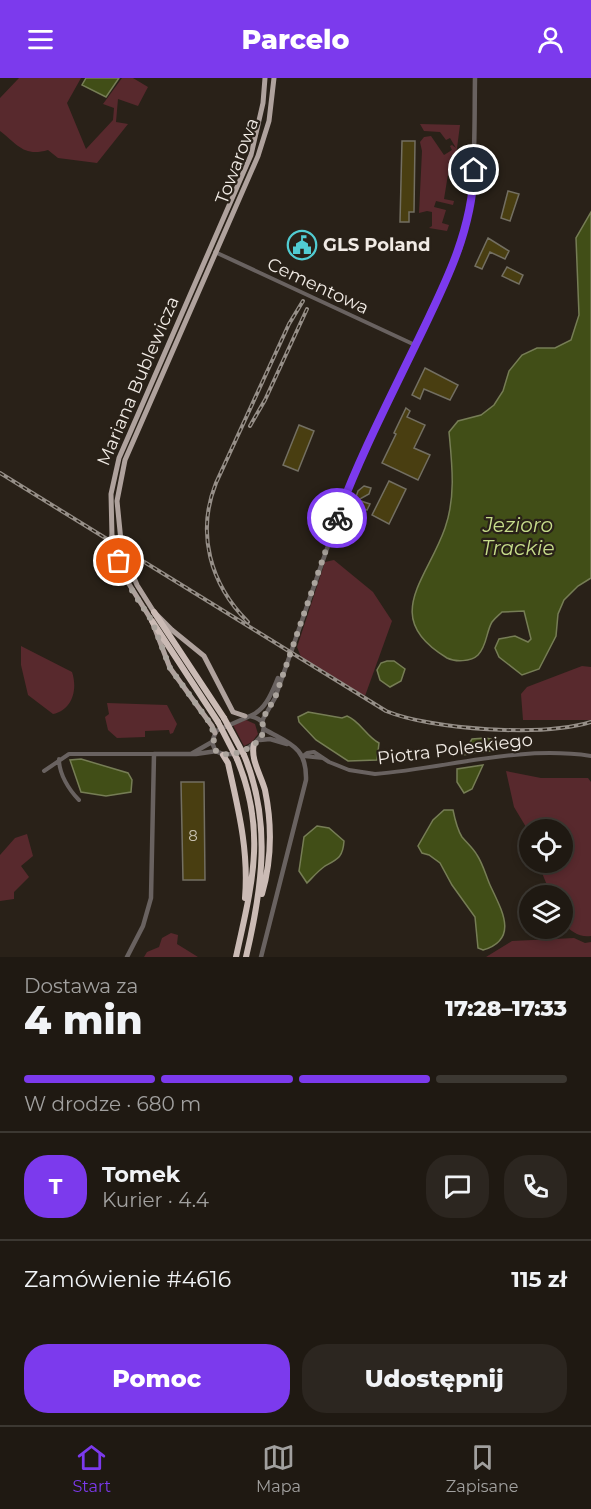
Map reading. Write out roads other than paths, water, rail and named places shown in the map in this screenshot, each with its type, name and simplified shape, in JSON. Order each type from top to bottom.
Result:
[{"type":"highway","name":"Mariana Bublewicza","points":[[154,612],[221,720],[257,794],[262,828],[261,871],[256,914],[246,957]]},
{"type":"highway","name":"Mariana Bublewicza","points":[[152,621],[221,720]]},
{"type":"highway","points":[[256,914],[268,867],[271,841],[268,809],[253,754],[257,742]]},
{"type":"highway","points":[[220,753],[228,763],[247,857],[243,926]]},
{"type":"highway","name":"Mariana Bublewicza","points":[[236,957],[254,872],[255,830],[241,757]]},
{"type":"main road","name":"Towarowa","points":[[209,249],[251,155],[260,124],[265,78]]},
{"type":"main road","name":"Towarowa","points":[[216,252],[263,142],[272,107],[274,78]]},
{"type":"main road","name":"Mariana Bublewicza","points":[[152,621],[126,579],[116,551],[112,536],[111,494],[118,458],[209,249]]},
{"type":"main road","name":"Mariana Bublewicza","points":[[154,612],[137,585],[125,556],[117,501],[125,460],[216,252]]},
{"type":"main road","points":[[154,612],[204,656],[233,712],[248,716]]},
{"type":"main road","points":[[152,621],[170,668],[212,726],[214,733]]},
{"type":"street","points":[[257,742],[275,698],[352,477],[454,265],[468,216],[474,175],[475,78]]},
{"type":"street","name":"Cementowa","points":[[209,249],[415,345]]},
{"type":"street","points":[[220,753],[212,742],[214,733],[259,711],[271,694],[288,657]]},
{"type":"street","points":[[248,716],[257,718],[263,727],[290,742],[303,756],[306,768],[306,780],[261,957]]},
{"type":"street","points":[[44,771],[59,759],[75,753],[234,754],[267,739],[291,745],[303,756]]},
{"type":"street","points":[[190,754],[212,742]]},
{"type":"street","name":"Piotra Poleskiego","points":[[303,756],[324,759],[349,770],[375,774],[534,752],[568,752],[591,756]]},
{"type":"street","points":[[127,957],[143,926],[152,898],[154,754]]},
{"type":"street","points":[[59,759],[59,766],[71,791],[79,800]]},
{"type":"water","points":[[86,78],[119,78],[106,97],[82,85]]},
{"type":"water","name":"Jezioro Trackie","points":[[591,212],[591,578],[578,586],[564,600],[558,614],[556,636],[539,669],[522,675],[499,657],[495,648],[499,639],[515,636],[528,642],[531,639],[524,611],[502,612],[492,622],[483,647],[475,657],[463,661],[450,659],[427,643],[416,628],[412,613],[420,581],[445,528],[451,504],[449,432],[458,421],[481,415],[494,405],[503,391],[509,371],[522,355],[537,348],[555,348],[571,340],[579,315],[576,238]]},
{"type":"water","points":[[394,661],[405,669],[401,681],[390,687],[380,680],[377,670],[381,663]]},
{"type":"water","points":[[308,712],[352,718],[379,743],[377,760],[348,761],[316,740],[299,722],[298,717]]},
{"type":"water","points":[[472,739],[491,739],[493,744],[490,751],[462,755]]},
{"type":"water","points":[[81,759],[128,773],[132,780],[131,792],[106,796],[81,792],[70,760]]},
{"type":"water","points":[[483,765],[472,789],[464,793],[457,782],[457,769]]},
{"type":"water","points":[[444,810],[453,810],[460,834],[479,859],[505,922],[501,939],[483,950],[478,948],[475,917],[452,885],[440,863],[422,853],[418,846],[433,820]]},
{"type":"water","points":[[317,826],[329,828],[344,841],[339,857],[307,883],[299,871],[304,837]]},
{"type":"railway","points":[[248,622],[224,591],[210,557],[207,539],[210,502],[216,483],[289,324],[303,301]]},
{"type":"railway","points":[[250,426],[265,400],[307,309]]},
{"type":"railway","points":[[0,473],[386,711],[431,723],[488,729],[545,729],[591,722]]},
{"type":"place","name":"GLS Poland","points":[[302,245]]}]
